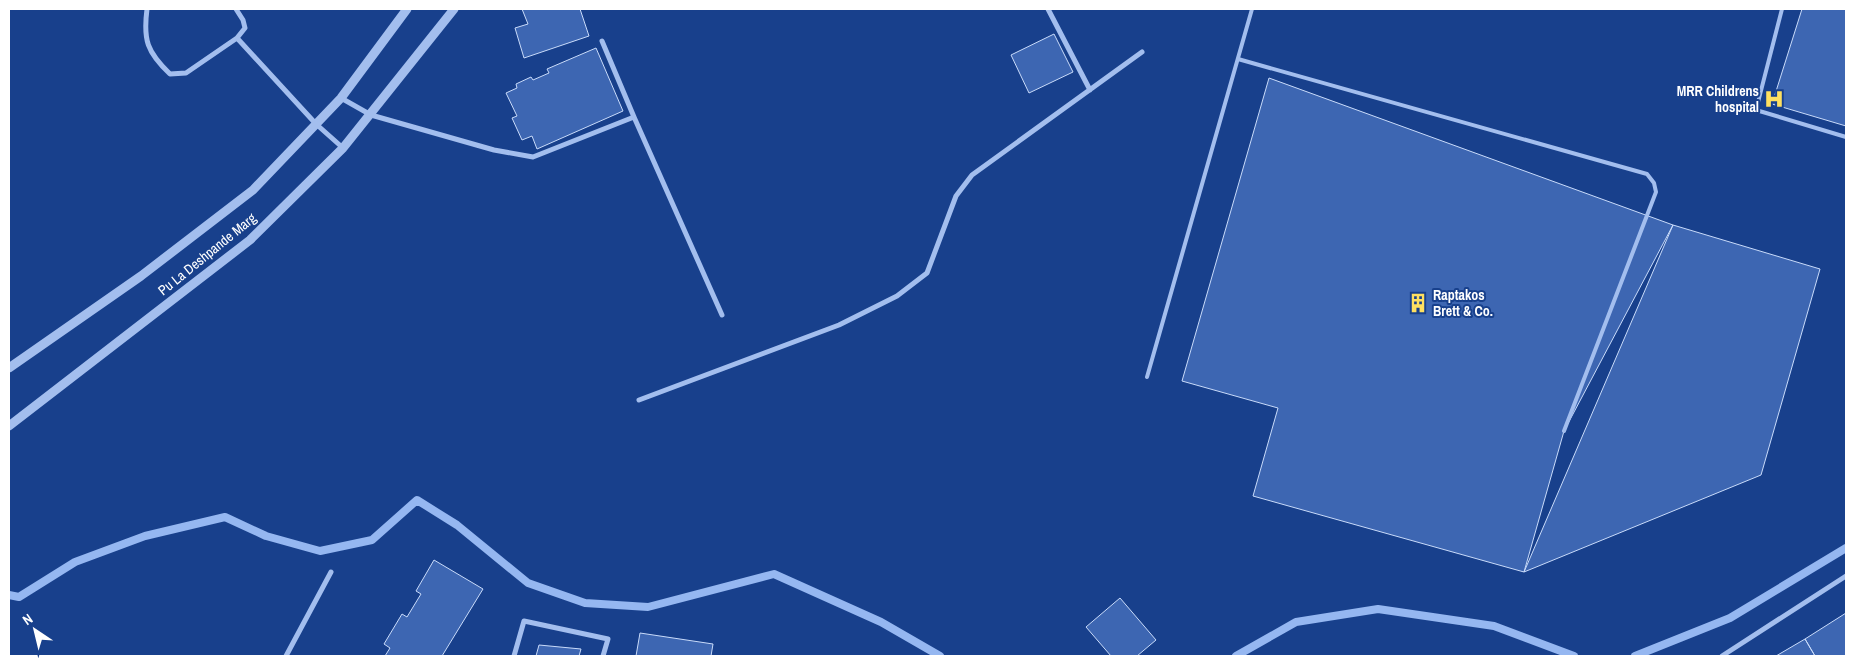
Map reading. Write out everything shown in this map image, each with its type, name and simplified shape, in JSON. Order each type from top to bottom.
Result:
[{"type":"street","points":[[147,9],[144,28],[148,48],[157,62],[170,74],[186,73],[237,38],[244,28],[243,20],[236,9]]},
{"type":"street","name":"Pu La Deshpande Marg","points":[[9,368],[141,276],[253,190],[341,98],[407,9]]},
{"type":"street","points":[[1048,9],[1090,90]]},
{"type":"street","name":"Pu La Deshpande Marg","points":[[9,426],[250,240],[343,148],[371,115],[452,10]]},
{"type":"street","points":[[237,38],[316,124],[343,148]]},
{"type":"street","points":[[602,41],[722,315]]},
{"type":"street","points":[[639,400],[839,325],[897,296],[927,273],[956,196],[972,175],[1142,52]]},
{"type":"street","points":[[341,98],[371,115],[494,150],[533,157],[634,117]]},
{"type":"street","points":[[286,656],[331,572]]},
{"type":"street","points":[[1722,656],[1846,576]]},
{"type":"street","points":[[514,656],[524,622],[608,639],[603,656]]},
{"type":"lane","points":[[1147,377],[1252,9]]},
{"type":"lane","points":[[1782,9],[1756,110],[1846,137]]},
{"type":"lane","points":[[1238,59],[1647,174],[1654,183],[1656,192],[1564,431]]},
{"type":"building","points":[[522,9],[580,9],[589,36],[524,58],[515,28],[528,24]]},
{"type":"building","points":[[1802,9],[1846,9],[1846,126],[1772,104]]},
{"type":"building","points":[[1054,34],[1073,72],[1029,93],[1011,55]]},
{"type":"building","points":[[596,48],[623,111],[537,149],[532,136],[522,140],[512,118],[517,116],[506,93],[517,88],[516,84],[531,77],[533,80],[549,73],[547,69]]},
{"type":"building","name":"Raptakos Brett & Co.","points":[[1269,78],[1673,225],[1564,431],[1524,572],[1253,496],[1278,408],[1182,381]]},
{"type":"building","points":[[1673,225],[1820,269],[1761,475],[1524,572]]},
{"type":"building","points":[[434,560],[483,589],[442,656],[385,656],[390,648],[384,644],[402,614],[407,617],[421,594],[416,591]]},
{"type":"building","points":[[1120,598],[1156,640],[1137,656],[1111,656],[1086,627]]},
{"type":"building","points":[[1846,613],[1846,656],[1815,656],[1805,639]]},
{"type":"building","points":[[640,633],[713,644],[711,656],[636,656]]},
{"type":"building","points":[[1805,639],[1815,656],[1776,656]]},
{"type":"building","points":[[539,645],[581,649],[579,656],[536,656]]},
{"type":"waterway","points":[[9,595],[19,597],[75,562],[145,536],[225,517],[266,536],[320,551],[372,540],[417,500],[457,525],[528,583],[585,603],[648,607],[774,574],[881,622],[940,656]]},
{"type":"waterway","points":[[1635,656],[1730,618],[1846,548]]},
{"type":"waterway","points":[[1236,656],[1296,622],[1378,609],[1494,626],[1574,656]]},
{"type":"place","name":"MRR Childrens hospital","points":[[1774,99]]},
{"type":"place","name":"Raptakos Brett & Co.","points":[[1418,303]]}]
